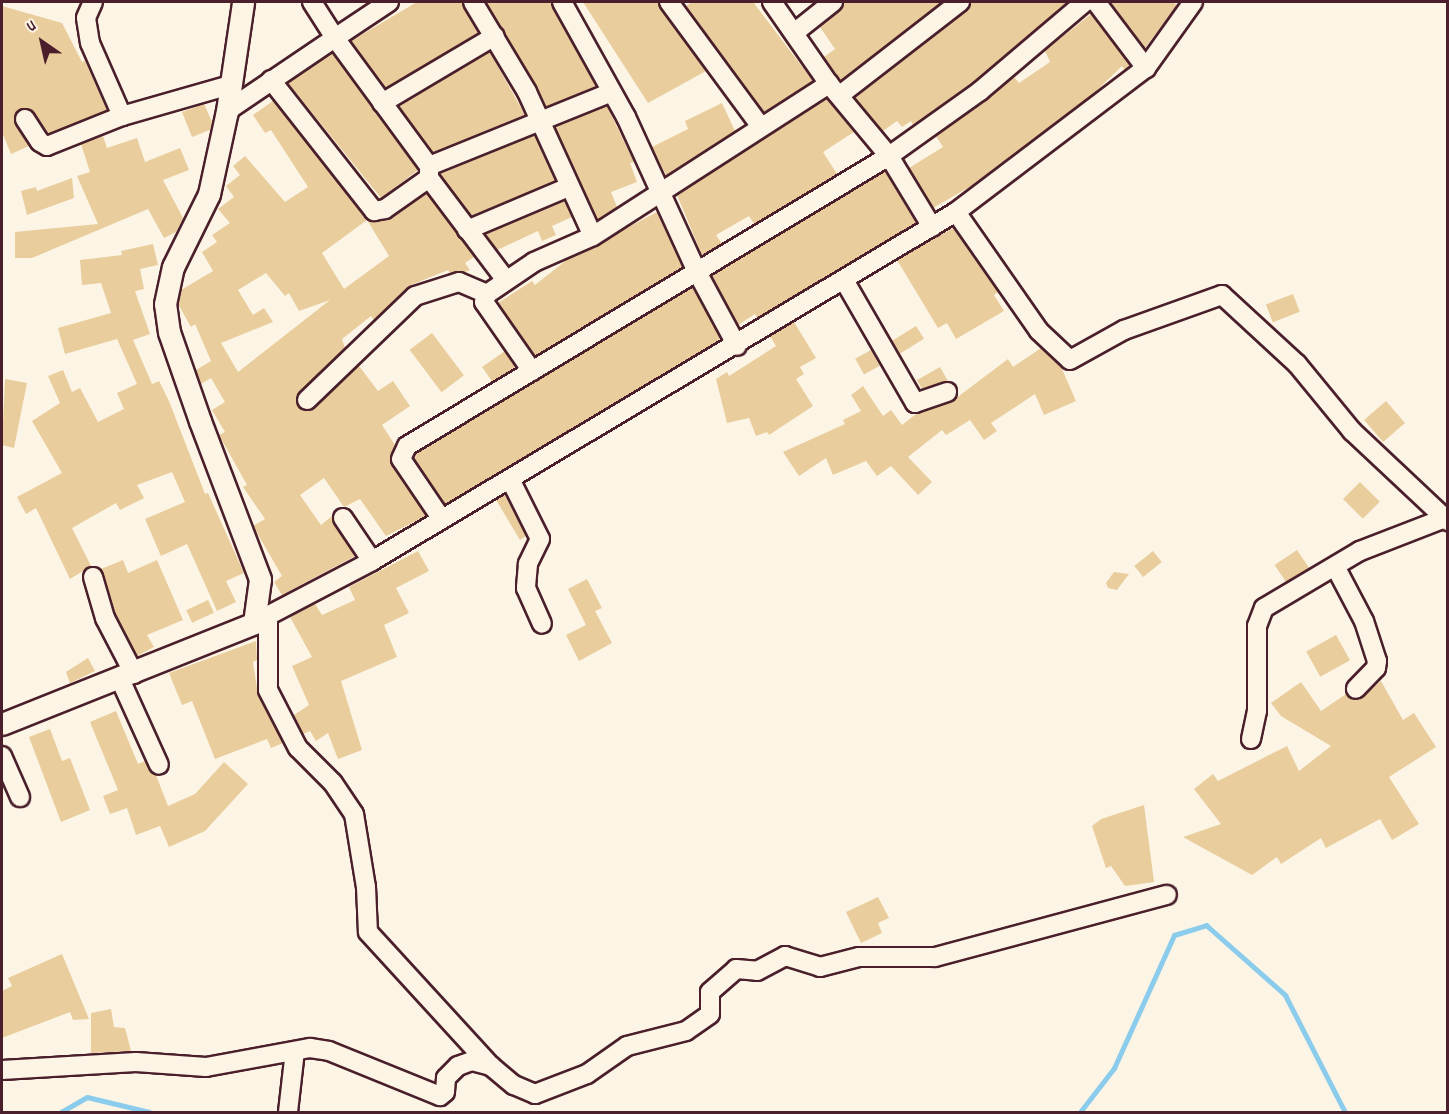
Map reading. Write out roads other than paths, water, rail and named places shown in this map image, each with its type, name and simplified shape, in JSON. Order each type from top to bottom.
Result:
[{"type":"street","points":[[93,2],[86,18],[90,43],[122,116]]},
{"type":"street","points":[[243,2],[227,111],[209,194],[173,267],[165,304],[169,332],[260,579],[261,620],[268,690],[298,748],[333,783],[354,814],[366,887],[368,932],[491,1066],[514,1085],[535,1094],[587,1074],[627,1046],[686,1031],[710,1014],[710,992],[736,969],[757,971],[785,956],[820,967],[859,957],[935,957],[1167,895]]},
{"type":"street","points":[[312,2],[467,230],[506,280]]},
{"type":"street","points":[[227,111],[389,2]]},
{"type":"street","points":[[473,2],[495,36],[541,123],[593,236]]},
{"type":"street","points":[[562,2],[612,92],[698,272],[737,346]]},
{"type":"street","points":[[669,2],[761,127]]},
{"type":"street","points":[[772,2],[835,89],[889,156],[932,227]]},
{"type":"street","points":[[794,33],[833,2]]},
{"type":"street","points":[[532,370],[484,302],[487,294],[534,261],[593,236],[761,127],[835,89],[960,2]]},
{"type":"street","points":[[441,518],[401,459],[402,452],[532,370],[889,156],[980,92],[1085,2]]},
{"type":"street","points":[[1096,2],[1146,68]]},
{"type":"street","points":[[2,724],[127,676],[261,620],[372,561],[441,518],[737,346],[956,212],[1146,68],[1193,2]]},
{"type":"street","points":[[382,103],[495,36]]},
{"type":"street","points":[[271,80],[374,211],[385,209],[429,172],[612,92]]},
{"type":"street","points":[[25,119],[40,142],[47,146],[122,116],[230,85]]},
{"type":"street","points":[[467,230],[569,187]]},
{"type":"street","points":[[956,212],[1039,331],[1070,360],[1124,330],[1222,295],[1297,364],[1353,431],[1446,520],[1360,551],[1336,568],[1270,602],[1259,615],[1257,711],[1251,740]]},
{"type":"street","points":[[844,280],[915,403],[947,392]]},
{"type":"street","points":[[307,400],[415,296],[459,282],[487,294]]},
{"type":"street","points":[[510,479],[540,539],[528,564],[526,588],[542,624]]},
{"type":"street","points":[[343,518],[372,561]]},
{"type":"street","points":[[1336,568],[1364,621],[1377,661],[1376,668],[1356,689]]},
{"type":"street","points":[[93,577],[105,618],[159,765]]},
{"type":"street","points":[[2,756],[20,797]]},
{"type":"street","points":[[2,1070],[136,1062],[206,1067],[295,1051],[329,1051],[440,1096],[445,1092],[446,1078],[458,1066],[471,1061],[491,1066]]},
{"type":"street","points":[[288,1113],[295,1051]]},
{"type":"waterway","points":[[1080,1112],[1114,1068],[1174,935],[1206,925],[1285,995],[1345,1112]]},
{"type":"waterway","points":[[61,1112],[87,1097],[149,1112]]}]
